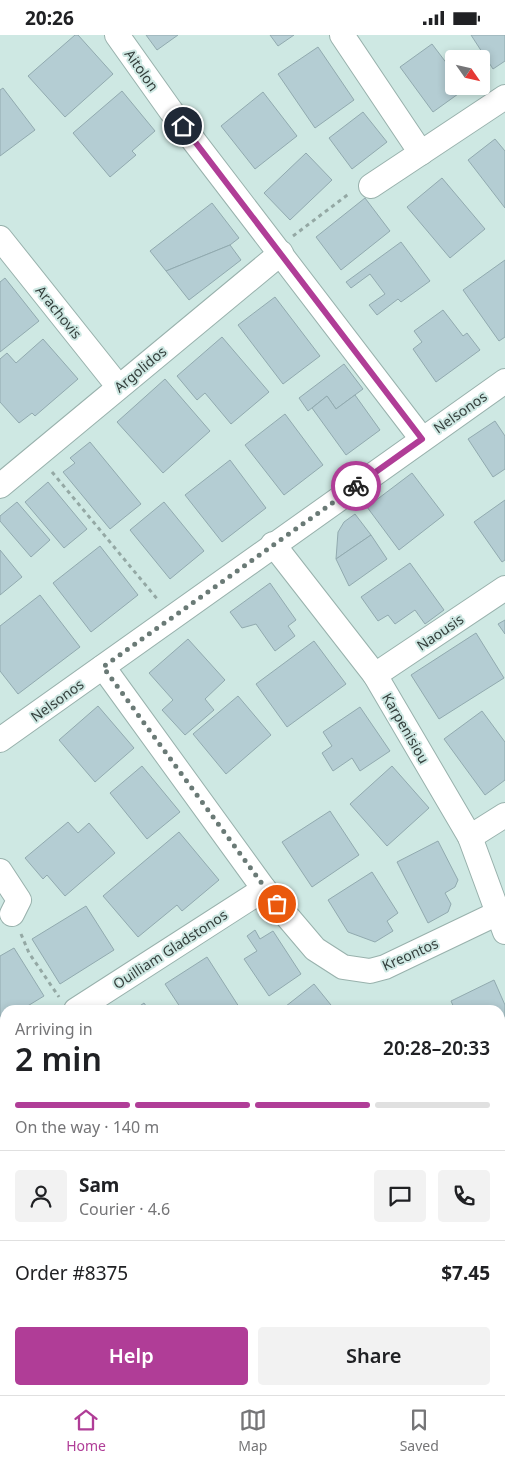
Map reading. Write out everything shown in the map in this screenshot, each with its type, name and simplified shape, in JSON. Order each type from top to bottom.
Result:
[{"type":"street","name":"Aitolon","points":[[117,35],[171,111],[422,439]]},
{"type":"street","points":[[342,35],[421,153]]},
{"type":"street","points":[[371,187],[505,97]]},
{"type":"street","name":"Arachovis","points":[[0,239],[118,386]]},
{"type":"street","name":"Argolidos","points":[[0,486],[279,250]]},
{"type":"street","name":"Nelsonos","points":[[0,740],[273,544],[505,381]]},
{"type":"street","name":"Karpenisiou","points":[[273,544],[375,675],[470,837],[502,922]]},
{"type":"street","name":"Naousis","points":[[375,675],[505,588]]},
{"type":"street","name":"Kreontos","points":[[103,667],[264,889],[315,949],[343,967],[370,971],[385,967],[502,922]]},
{"type":"street","points":[[470,837],[505,815]]},
{"type":"street","points":[[0,871],[19,900],[12,914]]},
{"type":"street","name":"Ouilliam Gladstonos","points":[[71,1005],[264,889]]},
{"type":"path","points":[[279,250],[362,184],[371,187]]},
{"type":"path","points":[[38,454],[172,617]]},
{"type":"path","points":[[29,953],[68,1005]]},
{"type":"building","points":[[75,35],[78,35],[113,74],[65,117],[28,76]]},
{"type":"building","points":[[146,35],[178,35],[157,50]]},
{"type":"building","points":[[270,35],[294,35],[278,46]]},
{"type":"building","points":[[471,35],[505,35],[505,61],[493,69],[490,64],[490,50],[481,50]]},
{"type":"building","points":[[432,44],[445,61],[445,95],[457,95],[433,112],[400,67]]},
{"type":"building","points":[[318,47],[354,100],[315,128],[278,74]]},
{"type":"building","points":[[3,88],[35,130],[0,156],[0,90]]},
{"type":"building","points":[[122,91],[155,131],[132,151],[136,155],[110,177],[73,133]]},
{"type":"building","points":[[263,92],[297,136],[255,169],[221,126]]},
{"type":"building","points":[[363,112],[387,142],[352,169],[329,138]]},
{"type":"building","points":[[495,139],[505,151],[505,208],[468,160]]},
{"type":"building","points":[[306,153],[332,180],[290,220],[264,193]]},
{"type":"building","points":[[442,178],[485,229],[450,258],[407,207]]},
{"type":"building","points":[[365,198],[390,231],[341,270],[316,237]]},
{"type":"building","points":[[212,203],[239,238],[230,245],[166,271],[150,251]]},
{"type":"building","points":[[401,242],[430,281],[401,302],[398,299],[377,315],[369,305],[385,294],[370,274],[351,288],[346,282]]},
{"type":"building","points":[[230,245],[241,260],[189,300],[166,271]]},
{"type":"building","points":[[505,260],[505,337],[499,341],[463,290]]},
{"type":"building","points":[[5,278],[39,321],[0,352],[0,282]]},
{"type":"building","points":[[275,297],[320,356],[283,384],[238,325]]},
{"type":"building","points":[[443,310],[463,336],[467,333],[480,350],[436,382],[413,349],[422,342],[414,331]]},
{"type":"building","points":[[222,337],[269,392],[231,424],[205,393],[197,400],[177,376]]},
{"type":"building","points":[[43,339],[78,379],[35,416],[32,413],[19,423],[0,402],[0,359],[7,353],[16,363]]},
{"type":"building","points":[[344,364],[363,389],[336,409],[327,396],[308,411],[299,398]]},
{"type":"building","points":[[165,379],[210,431],[163,473],[117,422]]},
{"type":"building","points":[[355,395],[380,430],[346,455],[312,408],[327,396],[336,409]]},
{"type":"building","points":[[285,414],[323,465],[284,495],[245,445]]},
{"type":"building","points":[[495,421],[505,436],[505,469],[493,477],[468,439]]},
{"type":"building","points":[[90,442],[141,504],[110,529],[63,472],[75,463],[70,458]]},
{"type":"building","points":[[230,460],[266,508],[222,542],[185,495]]},
{"type":"building","points":[[412,473],[444,515],[399,550],[367,507]]},
{"type":"building","points":[[48,482],[87,529],[64,548],[25,502]]},
{"type":"building","points":[[505,500],[505,560],[502,562],[474,522]]},
{"type":"building","points":[[17,502],[50,540],[31,557],[0,521],[0,516]]},
{"type":"building","points":[[164,502],[204,551],[170,579],[130,530]]},
{"type":"building","points":[[355,514],[371,535],[336,559],[338,532],[344,522]]},
{"type":"building","points":[[371,535],[387,559],[349,586],[336,559]]},
{"type":"building","points":[[100,546],[138,595],[91,632],[53,583]]},
{"type":"building","points":[[0,550],[22,577],[0,595]]},
{"type":"building","points":[[410,563],[444,610],[425,624],[415,610],[395,624],[388,615],[378,621],[361,597]]},
{"type":"building","points":[[270,583],[296,620],[288,626],[295,636],[275,651],[256,624],[242,628],[230,612]]},
{"type":"building","points":[[40,595],[80,647],[18,694],[0,671],[0,626]]},
{"type":"building","points":[[505,620],[505,634],[498,624]]},
{"type":"building","points":[[476,633],[504,678],[439,719],[411,675]]},
{"type":"building","points":[[188,639],[225,680],[205,699],[214,710],[185,735],[162,710],[173,700],[149,673]]},
{"type":"building","points":[[314,641],[346,684],[287,727],[256,684]]},
{"type":"building","points":[[238,696],[271,735],[226,774],[193,734]]},
{"type":"building","points":[[98,706],[134,748],[95,782],[59,740]]},
{"type":"building","points":[[360,707],[390,751],[360,771],[352,758],[333,771],[322,753],[332,746],[323,732]]},
{"type":"building","points":[[482,711],[505,742],[505,780],[485,795],[444,739]]},
{"type":"building","points":[[142,766],[180,812],[147,839],[110,793]]},
{"type":"building","points":[[392,766],[429,808],[387,846],[350,804]]},
{"type":"building","points":[[330,811],[359,855],[312,887],[282,842]]},
{"type":"building","points":[[68,822],[78,833],[89,823],[115,853],[65,896],[47,875],[43,879],[25,858]]},
{"type":"building","points":[[179,832],[219,880],[182,911],[177,905],[138,937],[103,896]]},
{"type":"building","points":[[438,841],[458,880],[455,887],[445,893],[451,904],[448,912],[428,923],[397,862]]},
{"type":"building","points":[[372,872],[398,913],[387,921],[393,931],[375,942],[348,932],[328,900]]},
{"type":"building","points":[[86,906],[114,950],[60,984],[32,939]]},
{"type":"building","points":[[255,930],[260,939],[273,931],[301,974],[269,996],[244,959],[257,951],[247,936]]},
{"type":"building","points":[[14,948],[44,996],[29,1005],[0,1005],[0,956]]},
{"type":"building","points":[[207,957],[238,1005],[179,1005],[165,984]]},
{"type":"building","points":[[494,980],[505,1005],[453,1005],[451,1001]]},
{"type":"building","points":[[314,984],[331,1005],[287,1005]]},
{"type":"way so far","points":[[277,904],[264,889],[103,667],[356,486]]},
{"type":"route","points":[[183,126],[422,439],[356,486]]}]
